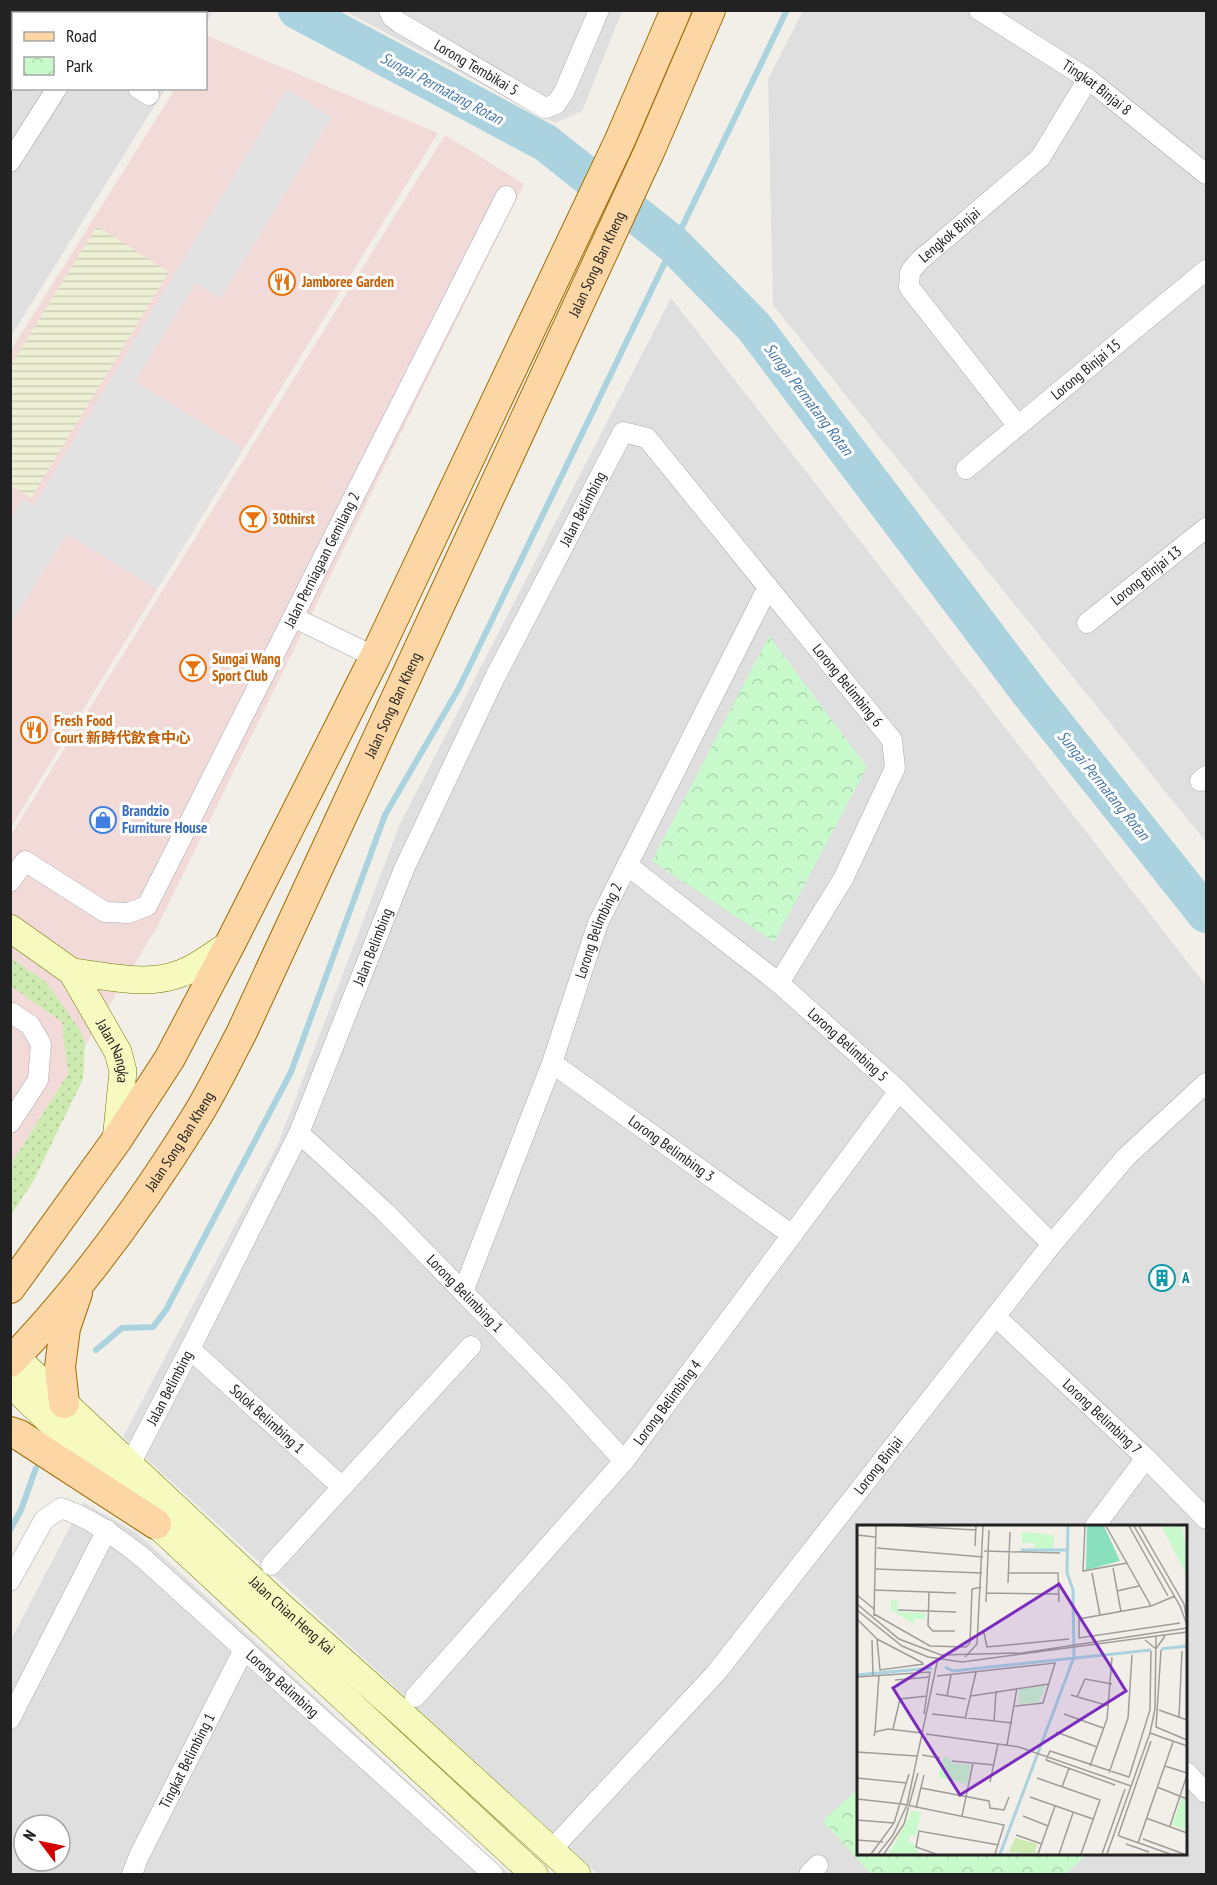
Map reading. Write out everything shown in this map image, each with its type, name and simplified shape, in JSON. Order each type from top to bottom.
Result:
[{"type":"main road","points":[[10,1288],[116,1141],[170,1058],[230,944],[375,657],[620,141],[676,10]]},
{"type":"main road","name":"Jalan Song Ban Kheng","points":[[12,1363],[81,1282],[146,1193],[196,1117],[241,1034],[650,152],[710,10]]},
{"type":"main road","name":"Jalan Nangka","points":[[10,928],[72,972],[118,1052],[123,1071],[116,1141]]},
{"type":"main road","name":"Jalan Nangka","points":[[72,972],[145,980],[163,979],[184,973],[230,944]]},
{"type":"main road","points":[[64,1403],[60,1366],[65,1328],[81,1282]]},
{"type":"main road","name":"Jalan Chian Heng Kai","points":[[12,1363],[64,1403],[273,1599],[552,1849],[577,1875]]},
{"type":"main road","name":"Jalan Chian Heng Kai","points":[[12,1363],[156,1524],[533,1874]]},
{"type":"main road","points":[[10,1432],[19,1435],[156,1524]]},
{"type":"street","name":"Lorong Tembikai 5","points":[[389,10],[392,17],[400,23],[545,108],[556,104],[564,92],[599,10]]},
{"type":"street","name":"Tingkat Binjai 8","points":[[979,10],[1088,79],[1206,174]]},
{"type":"street","name":"Lengkok Binjai","points":[[1018,426],[909,287],[910,272],[919,261],[1040,158],[1088,79]]},
{"type":"street","points":[[10,162],[56,90]]},
{"type":"street","name":"Jalan Perniagaan Gemilang 2","points":[[10,882],[25,861],[105,912],[128,913],[147,906],[506,196]]},
{"type":"street","name":"Lorong Binjai 15","points":[[966,469],[1206,270]]},
{"type":"street","name":"Lorong Belimbing 6","points":[[623,432],[647,438],[892,740],[895,768],[843,879],[779,983]]},
{"type":"street","name":"Jalan Belimbing","points":[[130,1464],[299,1133],[404,869],[495,677],[623,432]]},
{"type":"street","name":"Lorong Binjai 13","points":[[1088,623],[1206,528]]},
{"type":"street","name":"Lorong Belimbing 2","points":[[463,1292],[552,1063],[598,923],[768,587]]},
{"type":"street","points":[[293,617],[375,657]]},
{"type":"street","name":"Lorong Belimbing 5","points":[[627,865],[779,983],[899,1092],[1052,1244]]},
{"type":"street","points":[[10,1012],[30,1025],[41,1044],[38,1080],[10,1124]]},
{"type":"street","name":"Lorong Belimbing 3","points":[[552,1063],[792,1235]]},
{"type":"street","name":"Lorong Binjai","points":[[552,1849],[716,1673],[1052,1244],[1126,1157],[1206,1083]]},
{"type":"street","name":"Lorong Belimbing 4","points":[[415,1696],[624,1461],[899,1092]]},
{"type":"street","name":"Lorong Belimbing 1","points":[[299,1133],[385,1212],[561,1392],[624,1461]]},
{"type":"street","points":[[10,1259],[43,1242]]},
{"type":"street","name":"Lorong Belimbing 7","points":[[995,1316],[1146,1458],[1206,1519]]},
{"type":"street","points":[[271,1565],[471,1346]]},
{"type":"street","name":"Solok Belimbing 1","points":[[190,1349],[342,1487]]},
{"type":"street","points":[[1096,1525],[1146,1458]]},
{"type":"street","name":"Lorong Belimbing","points":[[10,1581],[44,1520],[62,1508],[81,1515],[107,1530],[142,1557],[493,1875]]},
{"type":"street","points":[[10,1719],[107,1530]]},
{"type":"street","name":"Tingkat Belimbing 1","points":[[132,1875],[139,1856],[244,1649]]},
{"type":"street","points":[[1187,1774],[1206,1793]]},
{"type":"shaded area","points":[[11,11],[213,11],[207,21],[207,12],[12,12],[12,90],[164,90],[11,336]]},
{"type":"shaded area","points":[[345,11],[622,11],[582,111],[555,123]]},
{"type":"shaded area","points":[[803,11],[1206,11],[1206,842],[773,305],[768,79]]},
{"type":"shaded area","points":[[208,36],[438,133],[11,827],[11,350],[174,90],[207,90]]},
{"type":"shaded area","points":[[287,89],[332,117],[221,298],[196,283],[135,381],[243,448],[157,589],[67,534],[11,623],[11,519],[23,499],[34,506]]},
{"type":"shaded area","points":[[445,135],[524,184],[157,927],[11,1164],[11,835]]},
{"type":"shaded area","points":[[671,298],[1206,986],[1206,1874],[598,1874],[123,1437],[278,1144],[400,824]]},
{"type":"shaded area","points":[[83,1502],[137,1533],[509,1874],[11,1874],[10,1642]]},
{"type":"green space","points":[[97,226],[169,272],[31,498],[11,485],[11,365]]},
{"type":"green space","points":[[769,636],[867,767],[774,942],[652,861]]},
{"type":"green space","points":[[11,958],[46,982],[80,1030],[85,1042],[83,1079],[34,1180],[11,1215],[11,1164],[68,1074],[62,1022],[11,986]]},
{"type":"green space","points":[[857,1790],[857,1855],[1086,1855],[1066,1874],[871,1874],[823,1821]]},
{"type":"waterway","name":"Sungai Permatang Rotan","points":[[297,10],[546,143],[673,244],[754,327],[1030,693],[1206,914]]},
{"type":"waterway","points":[[96,1350],[122,1328],[153,1327],[166,1310],[291,1072],[385,815],[459,688],[787,10]]},
{"type":"waterway","points":[[10,1530],[21,1510],[36,1468]]},
{"type":"place","name":"Jamboree Garden","points":[[282,282]]},
{"type":"place","name":"30thirst","points":[[253,519]]},
{"type":"place","name":"Sungai Wang Sport Club","points":[[193,668]]},
{"type":"place","name":"Fresh Food Court 新時代飲食中心","points":[[34,730]]},
{"type":"place","name":"Brandzio Furniture House","points":[[103,820]]},
{"type":"place","name":"A","points":[[1162,1278]]}]
